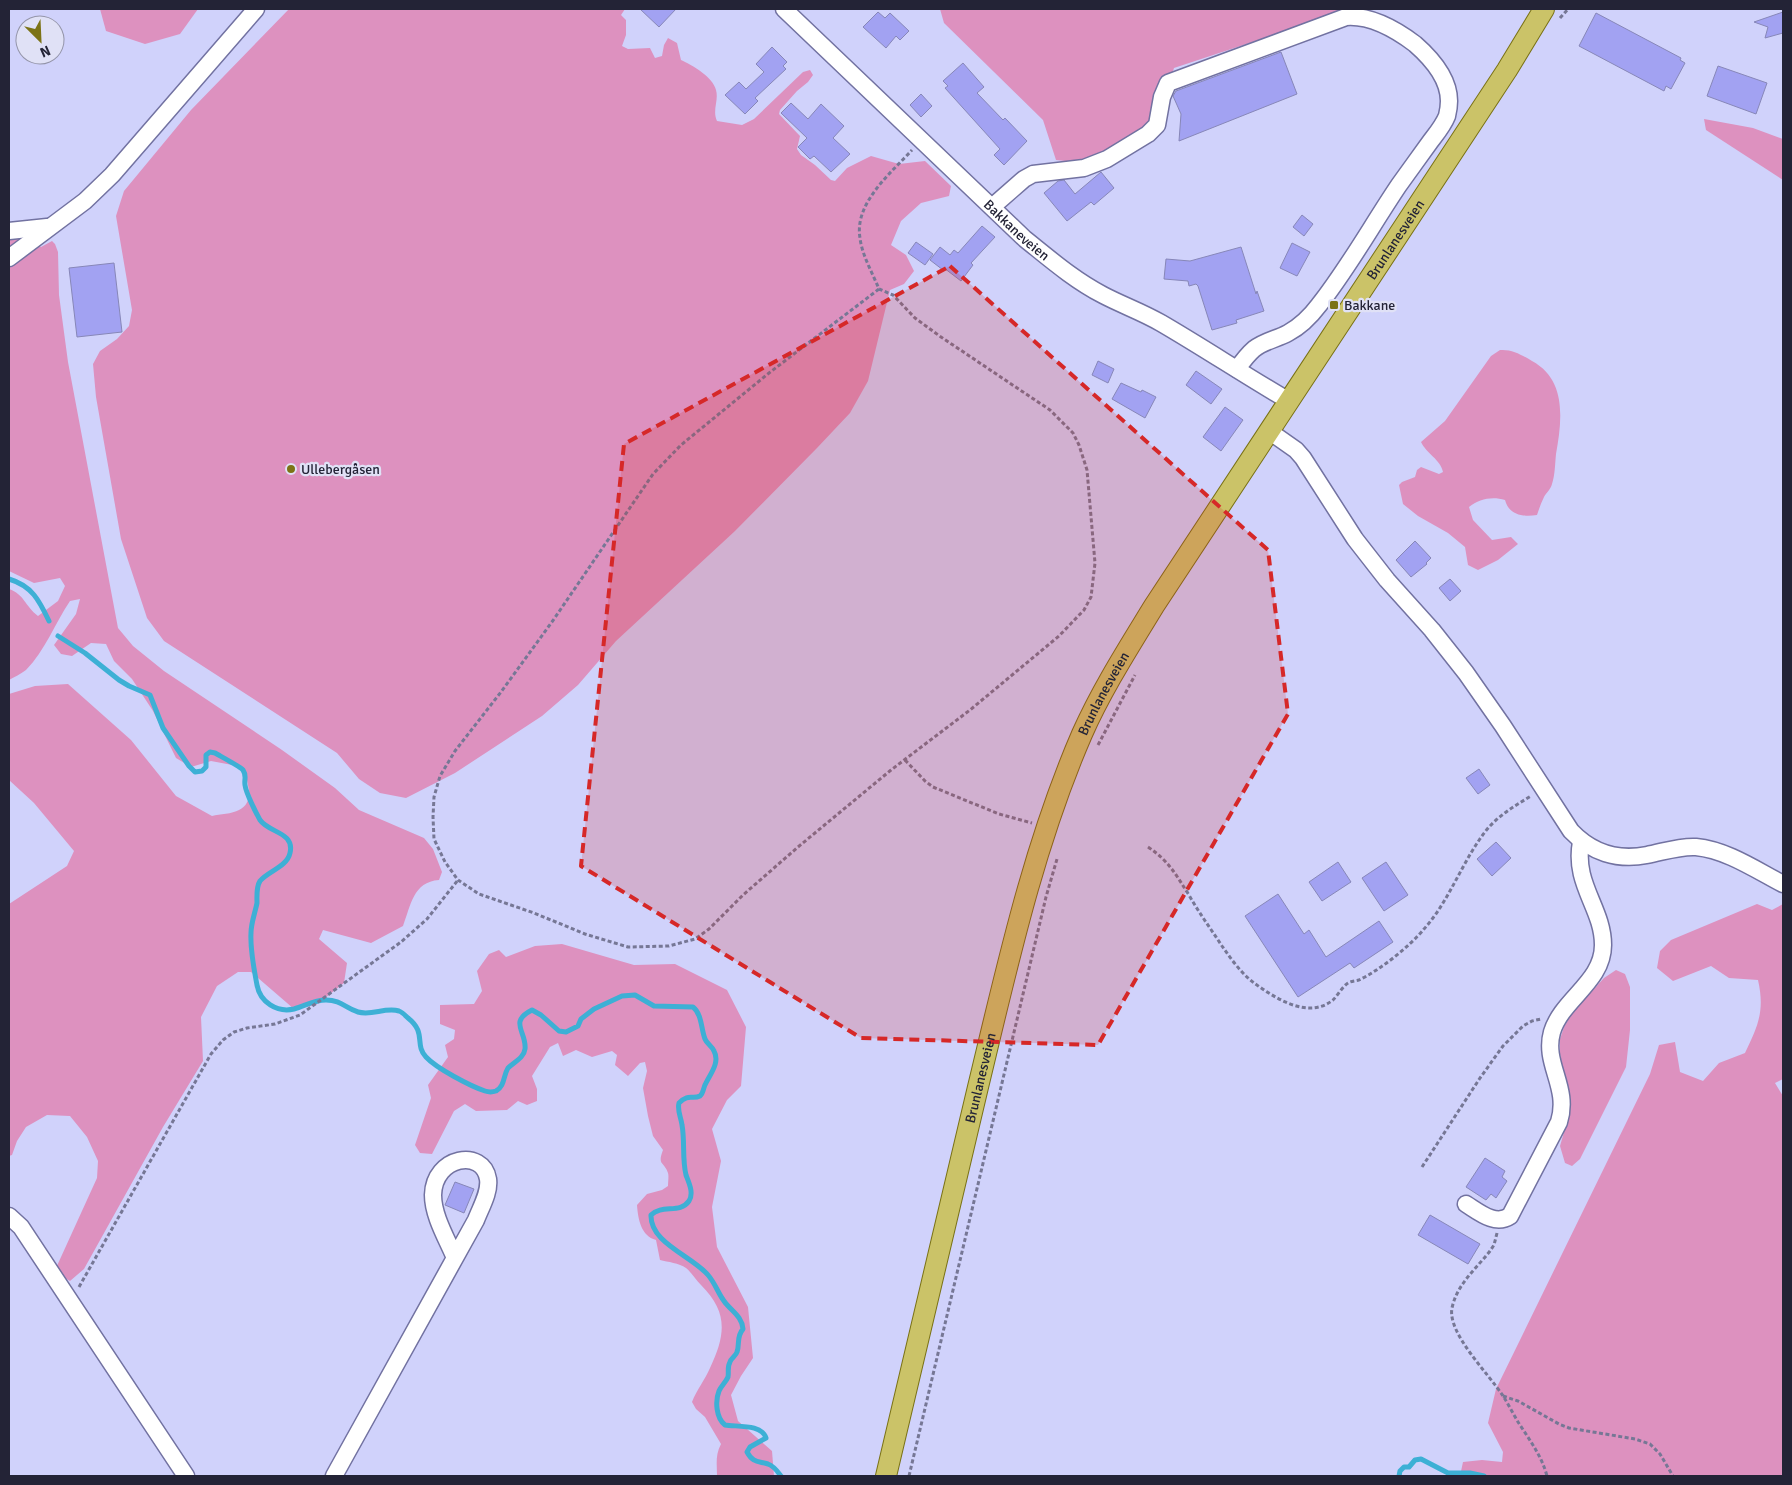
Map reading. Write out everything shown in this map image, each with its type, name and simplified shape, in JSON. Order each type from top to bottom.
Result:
[{"type":"main road","name":"Brunlanesveien","points":[[886,1476],[1014,941],[1046,827],[1083,732],[1109,682],[1154,606],[1501,78],[1551,15]]},
{"type":"street","points":[[9,258],[85,201],[112,175],[256,9]]},
{"type":"street","name":"Bakkaneveien","points":[[784,9],[1076,288],[1103,295],[1149,316],[1213,353],[1289,401]]},
{"type":"street","points":[[992,207],[1024,179],[1033,174],[1084,168],[1107,159],[1148,134],[1157,125],[1162,97],[1168,83],[1346,18],[1358,16],[1372,19],[1412,43],[1424,52],[1443,78],[1448,90],[1447,116],[1398,187],[1363,243],[1311,316],[1301,326],[1255,348],[1237,369]]},
{"type":"street","points":[[9,231],[50,226]]},
{"type":"street","points":[[1269,431],[1296,450],[1303,458],[1355,539],[1387,580],[1461,666],[1503,726],[1571,831],[1581,842],[1606,853],[1623,857],[1695,847],[1738,860],[1783,884]]},
{"type":"street","points":[[1466,1204],[1492,1219],[1505,1219],[1514,1211],[1563,1112],[1561,1090],[1551,1053],[1552,1034],[1556,1021],[1592,977],[1601,960],[1603,951],[1602,933],[1586,890],[1580,866],[1581,842]]},
{"type":"street","points":[[334,1476],[455,1258],[476,1220],[487,1190],[488,1179],[480,1165],[468,1160],[457,1160],[450,1163],[442,1170],[435,1181],[433,1197],[437,1214],[455,1258]]},
{"type":"street","points":[[9,1216],[21,1227],[186,1476]]},
{"type":"path","points":[[1551,15],[1568,9]]},
{"type":"path","points":[[880,289],[769,373],[688,439],[653,474],[554,619],[502,692],[455,752],[440,776],[434,797],[434,838],[445,862],[458,880],[480,894],[585,934],[628,947],[669,946],[695,939],[709,930],[743,895],[798,847],[891,770],[970,710],[1071,624],[1084,610],[1091,597],[1095,563],[1087,470],[1073,433],[1050,410],[941,337],[915,318],[893,295],[880,289],[863,250],[859,237],[860,222],[872,194],[920,140]]},
{"type":"path","points":[[1097,747],[1137,671]]},
{"type":"path","points":[[905,760],[924,781],[934,787],[999,814],[1046,827]]},
{"type":"path","points":[[1148,847],[1172,867],[1188,895],[1234,963],[1252,982],[1277,998],[1296,1006],[1311,1009],[1320,1007],[1333,1000],[1347,983],[1359,980],[1374,971],[1417,937],[1435,915],[1476,844],[1490,826],[1511,808],[1543,789]]},
{"type":"path","points":[[909,1476],[1046,897],[1059,853]]},
{"type":"path","points":[[70,1303],[211,1054],[223,1040],[234,1032],[275,1024],[300,1015],[401,942],[427,919],[458,880]]},
{"type":"path","points":[[1422,1167],[1480,1078],[1511,1037],[1532,1021],[1546,1019],[1556,1021]]},
{"type":"path","points":[[1499,1220],[1494,1245],[1457,1293],[1451,1316],[1456,1330],[1503,1396],[1540,1456],[1547,1476]]},
{"type":"path","points":[[1503,1396],[1570,1428],[1636,1439],[1650,1444],[1660,1454],[1673,1476]]},
{"type":"highlighted area","points":[[950,266],[1268,550],[1288,714],[1098,1045],[861,1038],[581,866],[624,444]]},
{"type":"shaded area","points":[[100,9],[198,9],[180,34],[145,44],[106,31]]},
{"type":"shaded area","points":[[289,9],[625,9],[621,15],[626,20],[626,35],[622,46],[628,49],[650,48],[655,58],[662,56],[664,45],[668,38],[677,43],[681,60],[702,72],[714,85],[717,94],[715,113],[717,121],[742,125],[754,119],[803,72],[810,70],[813,75],[780,110],[779,114],[800,136],[797,149],[801,155],[831,180],[835,181],[847,168],[871,156],[899,164],[925,161],[951,186],[949,196],[921,203],[901,221],[891,245],[906,255],[914,271],[904,284],[890,290],[868,381],[850,413],[735,531],[616,641],[578,685],[542,716],[455,773],[406,798],[380,793],[359,779],[337,753],[164,641],[147,618],[121,539],[96,397],[93,364],[100,351],[117,339],[129,326],[132,310],[116,216],[124,191],[191,110]]},
{"type":"shaded area","points":[[940,9],[1352,9],[1174,68],[1159,115],[1138,149],[1083,163],[1056,160],[1043,120],[944,23]]},
{"type":"shaded area","points":[[1704,119],[1753,128],[1783,139],[1783,180],[1706,130]]},
{"type":"shaded area","points":[[9,237],[33,240],[41,247],[52,241],[58,252],[59,295],[68,362],[118,628],[133,646],[164,671],[282,750],[335,788],[359,810],[424,838],[433,849],[442,872],[439,880],[430,882],[418,890],[403,926],[371,943],[323,930],[319,939],[347,963],[344,983],[316,1005],[294,1009],[251,972],[238,972],[217,986],[201,1017],[203,1061],[163,1127],[84,1269],[70,1281],[60,1275],[56,1268],[97,1178],[98,1161],[87,1137],[70,1116],[47,1115],[26,1127],[17,1141],[12,1155],[9,1156],[9,904],[67,866],[74,851],[34,803],[9,780],[9,694],[35,686],[68,684],[131,740],[176,796],[212,816],[239,810],[247,802],[249,791],[243,767],[211,761],[191,767],[176,758],[153,711],[132,679],[114,661],[106,644],[91,643],[72,656],[61,654],[54,645],[76,614],[80,599],[70,601],[33,662],[26,670],[9,680],[9,589],[18,594],[38,616],[58,601],[65,586],[60,578],[34,583],[9,571]]},
{"type":"shaded area","points":[[1500,350],[1513,351],[1532,361],[1543,369],[1551,379],[1557,390],[1560,428],[1553,481],[1537,515],[1526,516],[1517,514],[1510,509],[1505,500],[1495,498],[1477,502],[1469,507],[1473,520],[1492,540],[1511,537],[1518,544],[1498,560],[1478,570],[1468,565],[1465,547],[1448,533],[1418,516],[1403,504],[1399,485],[1415,477],[1417,470],[1421,467],[1439,474],[1443,472],[1442,468],[1421,442],[1445,421],[1491,356]]},
{"type":"shaded area","points":[[1757,904],[1772,910],[1783,904],[1783,1079],[1775,1083],[1783,1096],[1783,1476],[1460,1476],[1463,1462],[1482,1460],[1502,1462],[1503,1452],[1488,1423],[1496,1389],[1650,1074],[1659,1045],[1675,1042],[1680,1072],[1703,1081],[1719,1063],[1745,1053],[1754,1035],[1761,1001],[1758,980],[1729,978],[1711,966],[1673,981],[1657,968],[1660,951],[1671,940]]},
{"type":"shaded area","points":[[562,944],[634,965],[675,964],[727,990],[746,1027],[741,1086],[727,1100],[712,1129],[721,1161],[712,1207],[717,1247],[748,1307],[753,1358],[731,1395],[738,1421],[772,1451],[774,1476],[717,1476],[717,1456],[721,1444],[705,1417],[696,1409],[692,1402],[715,1356],[722,1324],[720,1314],[710,1295],[686,1268],[660,1260],[656,1240],[647,1235],[639,1221],[637,1205],[647,1194],[662,1190],[668,1186],[668,1173],[661,1161],[663,1150],[653,1136],[648,1116],[643,1088],[647,1071],[645,1062],[640,1063],[628,1076],[615,1065],[617,1055],[612,1051],[592,1057],[576,1050],[563,1056],[558,1043],[550,1047],[532,1076],[537,1089],[537,1101],[527,1105],[518,1101],[507,1110],[476,1111],[465,1104],[454,1111],[432,1154],[420,1153],[415,1145],[431,1098],[428,1085],[448,1057],[445,1045],[454,1039],[455,1030],[440,1024],[440,1005],[474,1004],[482,991],[477,971],[489,954],[499,950],[506,957],[535,946]]},
{"type":"shaded area","points":[[1616,970],[1625,974],[1630,987],[1630,1030],[1626,1067],[1580,1159],[1572,1166],[1565,1163],[1560,1146],[1569,1115],[1569,1097],[1560,1054],[1560,1039],[1564,1027],[1573,1012],[1604,978]]},
{"type":"building","points":[[640,9],[676,9],[659,27]]},
{"type":"building","points":[[878,12],[885,18],[890,13],[909,31],[900,40],[896,36],[886,48],[863,27]]},
{"type":"building","points":[[1783,12],[1783,33],[1765,38],[1768,27],[1754,22]]},
{"type":"building","points":[[1596,13],[1681,58],[1680,60],[1685,63],[1671,89],[1666,86],[1664,91],[1579,46]]},
{"type":"building","points":[[772,47],[787,62],[783,66],[786,69],[755,98],[758,101],[745,114],[725,95],[739,82],[746,89],[764,72],[756,64]]},
{"type":"building","points":[[1281,52],[1297,94],[1179,141],[1181,114],[1173,96],[1176,91]]},
{"type":"building","points":[[963,63],[984,87],[977,93],[1027,141],[1004,165],[994,155],[1000,149],[945,88],[948,86],[943,81]]},
{"type":"building","points":[[1718,66],[1767,83],[1756,114],[1707,96]]},
{"type":"building","points":[[921,94],[932,106],[921,117],[910,105]]},
{"type":"building","points":[[791,103],[808,119],[821,104],[844,126],[833,138],[850,154],[831,172],[814,156],[810,159],[798,147],[807,138],[781,113]]},
{"type":"building","points":[[1101,172],[1114,188],[1094,205],[1091,202],[1067,221],[1044,193],[1058,181],[1064,180],[1075,194]]},
{"type":"building","points":[[1302,215],[1313,224],[1304,236],[1293,227]]},
{"type":"building","points":[[982,226],[995,237],[971,263],[973,265],[961,281],[930,260],[940,247],[950,255],[954,250],[958,253]]},
{"type":"building","points":[[916,242],[933,254],[925,265],[908,253]]},
{"type":"building","points":[[1292,243],[1310,252],[1297,276],[1280,268]]},
{"type":"building","points":[[1241,247],[1256,294],[1257,291],[1264,311],[1236,320],[1237,323],[1212,330],[1198,286],[1196,284],[1189,286],[1188,281],[1164,279],[1166,259],[1190,261]]},
{"type":"building","points":[[114,263],[122,332],[77,337],[69,268]]},
{"type":"building","points":[[1098,361],[1114,369],[1108,383],[1092,375]]},
{"type":"building","points":[[1196,371],[1222,389],[1211,404],[1186,385]]},
{"type":"building","points":[[1121,383],[1156,397],[1145,418],[1112,399]]},
{"type":"building","points":[[1225,407],[1243,420],[1221,451],[1203,437]]},
{"type":"building","points":[[1415,541],[1431,558],[1427,564],[1411,577],[1396,560]]},
{"type":"building","points":[[1450,579],[1461,591],[1450,601],[1439,588]]},
{"type":"building","points":[[1479,769],[1490,785],[1478,794],[1466,778]]},
{"type":"building","points":[[1496,842],[1511,858],[1492,876],[1477,859]]},
{"type":"building","points":[[1338,862],[1351,882],[1322,901],[1309,882]]},
{"type":"building","points":[[1386,862],[1408,895],[1384,911],[1362,878]]},
{"type":"building","points":[[1278,894],[1304,934],[1309,930],[1326,957],[1379,921],[1393,942],[1354,968],[1350,963],[1298,997],[1245,916]]},
{"type":"building","points":[[1485,1158],[1505,1171],[1502,1177],[1507,1181],[1496,1198],[1491,1194],[1486,1200],[1466,1187]]},
{"type":"building","points":[[455,1182],[474,1189],[464,1213],[445,1205]]},
{"type":"building","points":[[1430,1215],[1480,1244],[1468,1264],[1418,1235]]},
{"type":"waterway","points":[[9,579],[24,586],[34,595],[49,621]]},
{"type":"waterway","points":[[58,636],[85,653],[119,680],[150,695],[163,728],[195,772],[202,771],[206,767],[206,755],[210,752],[215,753],[243,770],[247,793],[260,820],[289,841],[291,846],[288,858],[259,883],[251,929],[252,953],[257,985],[262,996],[270,1005],[288,1010],[326,1000],[336,1001],[363,1013],[389,1010],[399,1011],[414,1023],[419,1034],[421,1048],[426,1057],[462,1081],[490,1092],[499,1089],[508,1068],[524,1052],[525,1043],[520,1023],[525,1014],[532,1010],[541,1015],[559,1031],[566,1032],[578,1026],[581,1019],[594,1009],[622,996],[635,995],[654,1006],[693,1007],[696,1010],[705,1039],[713,1049],[716,1059],[701,1095],[685,1098],[679,1103],[685,1169],[691,1195],[685,1205],[660,1210],[651,1215],[657,1234],[708,1275],[724,1301],[741,1321],[743,1329],[738,1349],[729,1366],[728,1377],[718,1395],[718,1414],[725,1425],[760,1430],[766,1438],[750,1447],[747,1452],[754,1460],[772,1466],[781,1476]]},
{"type":"waterway","points":[[1399,1476],[1400,1471],[1404,1467],[1409,1467],[1415,1460],[1421,1459],[1448,1473],[1470,1473],[1484,1476]]},
{"type":"place","name":"Bakkane","points":[[1334,305]]},
{"type":"place","name":"Ullebergåsen","points":[[291,469]]}]
